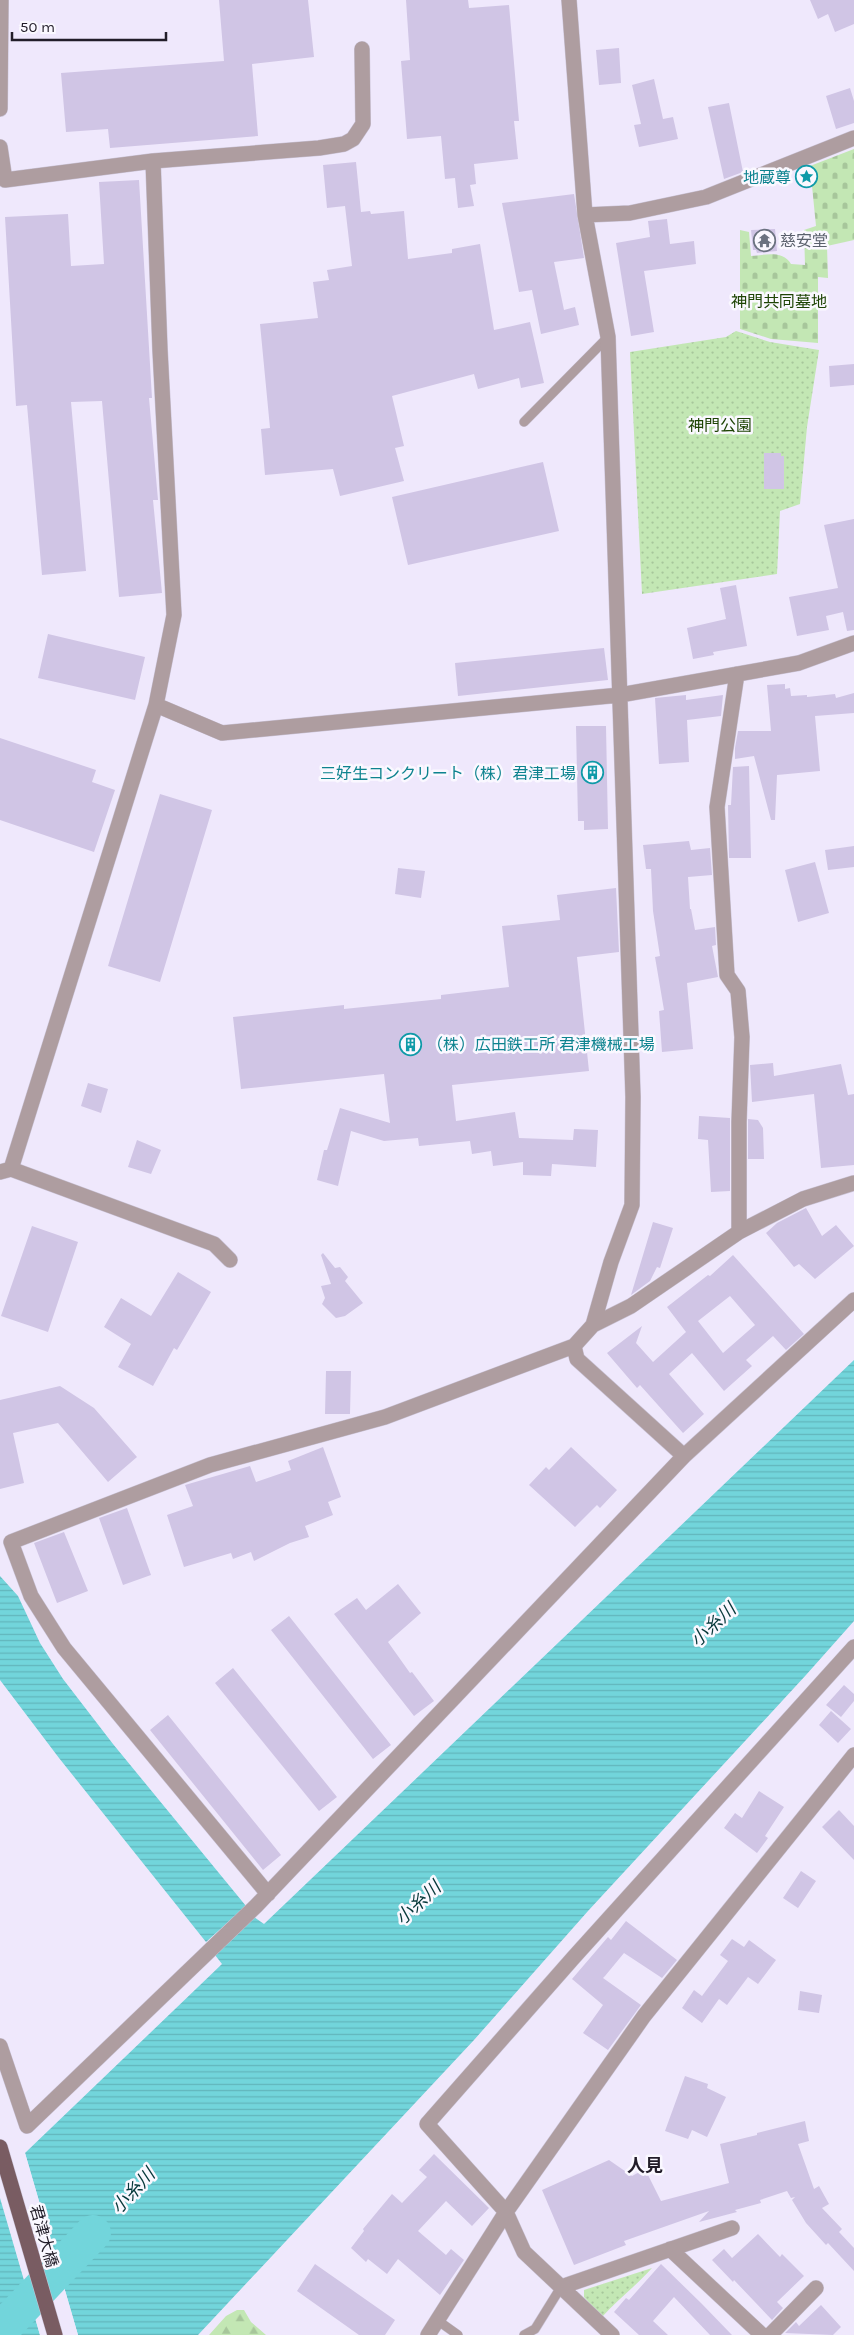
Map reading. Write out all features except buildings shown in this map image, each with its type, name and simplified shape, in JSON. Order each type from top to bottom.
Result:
[{"type":"main road","name":"君津大橋","points":[[0,2146],[55,2335]]},
{"type":"street","points":[[0,109],[1,0]]},
{"type":"street","points":[[569,0],[585,215],[608,337],[633,1097],[632,1205],[611,1262],[593,1325]]},
{"type":"street","points":[[0,146],[6,180],[153,161],[319,148],[344,144],[353,138],[363,124],[362,49]]},
{"type":"street","points":[[585,215],[630,213],[706,198],[854,138]]},
{"type":"street","points":[[153,161],[160,350],[174,615],[156,705],[6,1171],[214,1244],[230,1260]]},
{"type":"street","points":[[156,705],[222,733],[620,695],[799,663],[854,644]]},
{"type":"street","points":[[737,674],[717,807],[727,975],[738,991],[742,1036],[739,1122],[739,1232]]},
{"type":"street","points":[[268,1894],[64,1648],[31,1596],[11,1542],[210,1465],[385,1417],[574,1346],[593,1325],[630,1306],[739,1232],[803,1199],[854,1183]]},
{"type":"street","points":[[0,2046],[26,2126],[268,1894],[684,1456],[854,1300]]},
{"type":"street","points":[[574,1346],[577,1359],[684,1456]]},
{"type":"street","points":[[612,2335],[524,2252],[506,2212],[427,2124],[574,1957],[854,1647]]},
{"type":"street","points":[[428,2335],[506,2212],[644,2016],[854,1756]]},
{"type":"street","points":[[561,2287],[732,2228]]},
{"type":"street","points":[[670,2249],[762,2335]]},
{"type":"street","points":[[770,2335],[816,2288]]},
{"type":"lane","points":[[524,422],[608,337]]},
{"type":"lane","points":[[524,2335],[535,2329],[561,2287]]},
{"type":"lane","points":[[437,2320],[458,2335]]},
{"type":"green space","name":"神門共同墓地","points":[[854,149],[854,240],[827,246],[828,278],[818,277],[818,343],[771,339],[740,329],[740,230],[749,232],[751,256],[779,255],[791,264],[805,265],[804,230],[816,226],[810,166]]},
{"type":"green space","name":"神門公園","points":[[736,331],[770,342],[819,350],[807,427],[800,504],[780,511],[777,574],[642,594],[630,352],[726,337]]},
{"type":"green space","points":[[652,2268],[602,2317],[584,2297],[584,2290]]},
{"type":"green space","points":[[237,2310],[244,2310],[251,2322],[266,2335],[209,2335],[226,2316]]},
{"type":"water","points":[[854,1360],[854,1621],[588,1911],[474,2040],[198,2335],[78,2335],[25,2153],[222,1964],[215,1955],[254,1917],[264,1924]]},
{"type":"water","points":[[0,1576],[18,1596],[40,1643],[63,1679],[113,1744],[246,1906],[206,1942],[59,1758],[0,1680]]},
{"type":"water","points":[[0,2198],[40,2335],[0,2335]]},
{"type":"pier","points":[[24,2150],[78,2335],[76,2335],[22,2154]]},
{"type":"pier","points":[[0,2195],[2,2197],[42,2335],[40,2335]]},
{"type":"waterway","name":"小糸川","points":[[0,2331],[93,2233]]},
{"type":"place","name":"地蔵尊","points":[[807,177]]},
{"type":"place","name":"慈安堂","points":[[764,240]]},
{"type":"place","name":"三好生コンクリート（株）君津工場","points":[[592,773]]},
{"type":"place","name":"（株）広田鉄工所 君津機械工場","points":[[411,1044]]},
{"type":"district","name":"人見","points":[[645,2166]]}]
